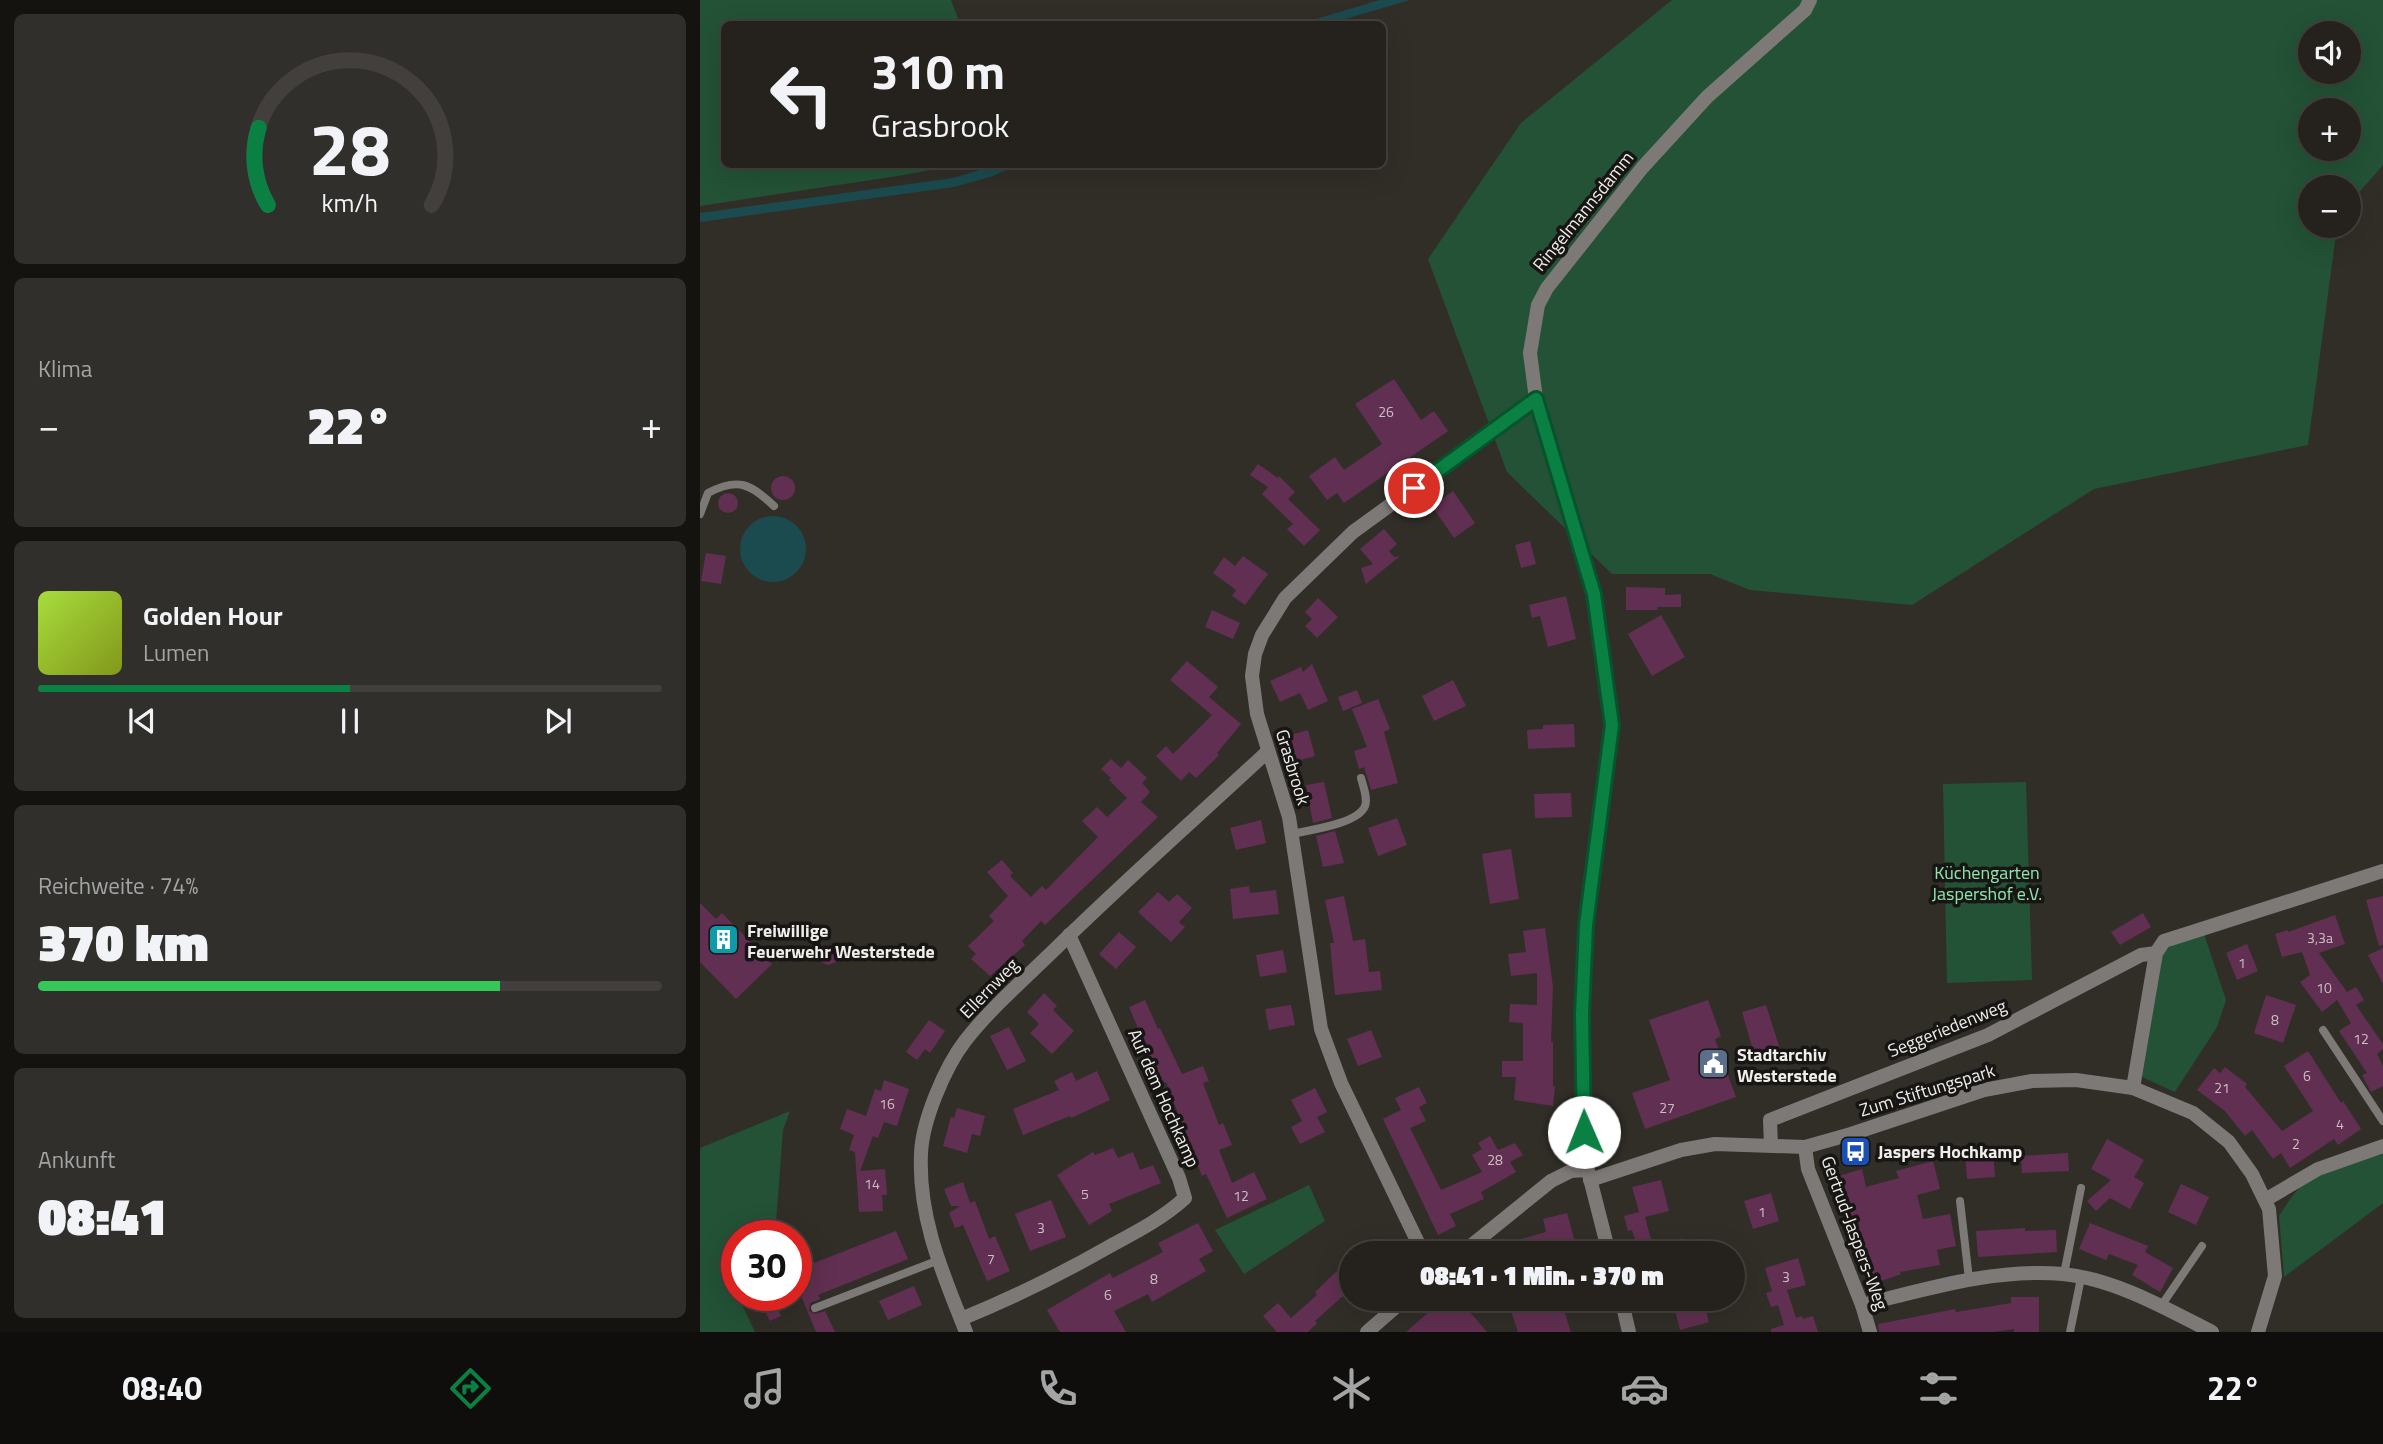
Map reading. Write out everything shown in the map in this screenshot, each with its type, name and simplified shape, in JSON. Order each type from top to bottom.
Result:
[{"type":"street","name":"Ringelmannsdamm","points":[[1606,1241],[1584,1155],[1582,1015],[1586,925],[1612,725],[1594,594],[1536,399],[1530,353],[1538,305],[1547,288],[1642,168],[1707,97],[1805,10],[1810,0]]},
{"type":"street","name":"Grasbrook","points":[[1417,1241],[1346,1094],[1321,1029],[1289,817],[1257,714],[1252,676],[1255,654],[1262,635],[1285,598],[1353,532],[1536,399]]},
{"type":"street","name":"Ellernweg","points":[[963,1325],[930,1235],[921,1196],[921,1151],[943,1075],[964,1042],[989,1014],[1069,935],[1267,752]]},
{"type":"street","name":"Seggeriedenweg","points":[[1771,1145],[1770,1120],[1988,1035],[2141,955],[2156,953],[2164,941],[2383,871]]},
{"type":"street","name":"Auf dem Hochkamp","points":[[963,1325],[1169,1213],[1185,1198],[1179,1178],[1069,935]]},
{"type":"street","points":[[2133,1088],[2156,953]]},
{"type":"street","name":"Zum Stiftungspark","points":[[1477,1241],[1551,1181],[1571,1171],[1589,1175],[1681,1150],[1715,1144],[1805,1147],[1984,1090],[2032,1081],[2076,1080],[2133,1088],[2193,1113],[2229,1142],[2252,1174],[2269,1209],[2275,1276],[2258,1332]]},
{"type":"street","points":[[2265,1200],[2318,1169],[2383,1146]]},
{"type":"street","name":"Gertrud-Jaspers-Weg","points":[[1805,1147],[1808,1169],[1862,1304],[1870,1332]]},
{"type":"street","points":[[1862,1304],[1969,1279],[2064,1274],[2128,1291],[2213,1332]]},
{"type":"street","points":[[1367,1332],[1391,1311]]},
{"type":"street","points":[[1623,1311],[1629,1332]]},
{"type":"lane","points":[[700,514],[708,492],[724,485],[740,483],[760,492],[774,506]]},
{"type":"lane","points":[[1292,834],[1329,826],[1358,815],[1365,807],[1366,798],[1362,778]]},
{"type":"lane","points":[[2323,1030],[2383,1121]]},
{"type":"lane","points":[[2064,1274],[2081,1188]]},
{"type":"lane","points":[[1960,1201],[1969,1279]]},
{"type":"lane","points":[[2161,1306],[2203,1246]]},
{"type":"lane","points":[[815,1308],[939,1260]]},
{"type":"lane","points":[[2070,1332],[2081,1278]]},
{"type":"green space","points":[[700,0],[951,0],[959,21],[721,21],[721,168],[941,168],[700,206]]},
{"type":"green space","points":[[1672,0],[2383,0],[2383,165],[2361,190],[2361,175],[2298,175],[2298,238],[2335,238],[2308,445],[2094,489],[1912,605],[1750,590],[1710,574],[1612,574],[1507,472],[1428,259],[1521,123]]},
{"type":"green space","name":"Küchengarten Jaspershof e.V.","points":[[2026,782],[2032,980],[1947,983],[1943,784]]},
{"type":"green space","points":[[2202,928],[2226,1000],[2217,1027],[2175,1092],[2144,1078],[2135,1070],[2164,943]]},
{"type":"green space","points":[[790,1111],[783,1130],[776,1220],[721,1220],[721,1311],[745,1311],[755,1332],[700,1332],[700,1148]]},
{"type":"green space","points":[[2383,1154],[2383,1203],[2284,1277],[2279,1216],[2291,1198],[2304,1182],[2329,1169]]},
{"type":"green space","points":[[1309,1185],[1325,1221],[1244,1274],[1215,1230]]},
{"type":"water","points":[[1380,0],[1410,0],[1338,21],[1309,21]]},
{"type":"water","points":[[987,168],[1012,168],[954,187],[700,222],[700,213],[953,178]]},
{"type":"water","points":[[773,516],[796,526],[806,549],[796,572],[773,582],[750,572],[740,549],[750,526]]},
{"type":"building","points":[[1394,379],[1421,420],[1434,411],[1448,431],[1344,503],[1337,493],[1327,500],[1309,476],[1335,457],[1344,470],[1382,444],[1355,404]]},
{"type":"building","points":[[1258,464],[1278,478],[1279,476],[1295,492],[1288,499],[1320,530],[1304,546],[1287,529],[1293,524],[1262,494],[1268,487],[1250,475]]},
{"type":"building","points":[[783,476],[791,480],[795,488],[791,496],[783,500],[775,496],[771,488],[775,480]]},
{"type":"building","points":[[1453,491],[1475,523],[1454,538],[1432,506]]},
{"type":"building","points":[[724,493],[732,493],[738,503],[732,513],[724,513],[718,507],[718,499]]},
{"type":"building","points":[[1384,529],[1397,544],[1389,551],[1394,557],[1400,556],[1366,584],[1361,568],[1373,564],[1360,549]]},
{"type":"building","points":[[1530,541],[1536,564],[1521,568],[1515,545]]},
{"type":"building","points":[[706,553],[726,556],[721,584],[701,581]]},
{"type":"building","points":[[1243,556],[1268,574],[1245,605],[1232,596],[1236,590],[1213,573],[1224,557],[1235,566]]},
{"type":"building","points":[[1626,587],[1665,588],[1665,595],[1681,594],[1681,607],[1626,610]]},
{"type":"building","points":[[1566,596],[1576,639],[1548,647],[1540,616],[1532,618],[1529,605]]},
{"type":"building","points":[[1318,598],[1338,617],[1317,638],[1305,626],[1312,619],[1305,612]]},
{"type":"building","points":[[1212,610],[1240,623],[1233,639],[1205,627]]},
{"type":"building","points":[[1661,615],[1685,657],[1652,676],[1628,634]]},
{"type":"building","points":[[1187,661],[1218,687],[1209,697],[1241,724],[1217,753],[1219,755],[1196,778],[1189,772],[1181,781],[1156,756],[1166,746],[1173,754],[1212,715],[1170,680]]},
{"type":"building","points":[[1312,664],[1328,701],[1308,710],[1300,693],[1280,702],[1270,681],[1301,667],[1303,672]]},
{"type":"building","points":[[1453,680],[1466,706],[1434,721],[1422,696]]},
{"type":"building","points":[[1357,690],[1362,703],[1343,711],[1338,697]]},
{"type":"building","points":[[1378,699],[1390,729],[1384,732],[1398,783],[1371,790],[1364,767],[1359,769],[1354,751],[1367,747],[1352,709]]},
{"type":"building","points":[[1574,724],[1575,747],[1528,749],[1527,730],[1543,729],[1543,725]]},
{"type":"building","points":[[1308,730],[1315,756],[1297,761],[1290,735]]},
{"type":"building","points":[[1111,759],[1121,768],[1128,760],[1147,778],[1142,783],[1150,792],[1141,802],[1158,817],[1045,925],[1041,921],[1022,941],[1025,945],[990,976],[971,959],[976,954],[968,946],[994,921],[989,916],[1008,896],[987,872],[1002,860],[1013,873],[1010,876],[1031,897],[1042,886],[1046,890],[1098,837],[1082,821],[1097,807],[1107,817],[1127,798],[1101,769]]},
{"type":"building","points":[[1324,782],[1332,818],[1313,823],[1306,785]]},
{"type":"building","points":[[1571,793],[1572,817],[1535,818],[1534,794]]},
{"type":"building","points":[[1397,818],[1407,845],[1378,856],[1368,828]]},
{"type":"building","points":[[1261,820],[1266,843],[1236,850],[1230,828]]},
{"type":"building","points":[[1335,831],[1344,863],[1323,867],[1316,836]]},
{"type":"building","points":[[1511,849],[1519,899],[1490,904],[1482,854]]},
{"type":"building","points":[[1249,886],[1250,893],[1276,890],[1279,914],[1233,919],[1230,889]]},
{"type":"building","points":[[1158,892],[1169,902],[1177,894],[1192,908],[1179,922],[1185,927],[1171,942],[1138,912]]},
{"type":"building","points":[[1344,896],[1353,941],[1365,939],[1369,972],[1380,971],[1382,990],[1335,995],[1330,943],[1334,943],[1325,900]]},
{"type":"building","points":[[2383,896],[2383,945],[2379,946],[2366,900]]},
{"type":"building","name":"Freiwillige Feuerwehr Westerstede","points":[[700,903],[716,919],[722,913],[772,964],[736,999],[700,962]]},
{"type":"building","points":[[2143,913],[2151,927],[2120,945],[2111,932]]},
{"type":"building","points":[[2335,915],[2345,944],[2319,953],[2347,992],[2356,987],[2364,1000],[2356,1005],[2383,1044],[2383,1049],[2377,1054],[2383,1066],[2383,1086],[2371,1092],[2362,1075],[2367,1073],[2339,1031],[2351,1023],[2337,1000],[2322,1012],[2300,982],[2310,975],[2302,952],[2282,957],[2275,934]]},
{"type":"building","points":[[1545,928],[1553,987],[1553,1106],[1514,1100],[1516,1077],[1502,1077],[1502,1061],[1523,1061],[1523,1023],[1509,1022],[1510,1004],[1537,1005],[1537,973],[1511,976],[1508,954],[1526,952],[1523,931]]},
{"type":"building","points":[[1119,932],[1136,947],[1116,969],[1099,954]]},
{"type":"building","points":[[2247,944],[2258,971],[2237,980],[2226,953]]},
{"type":"building","points":[[825,948],[833,948],[838,955],[836,962],[828,965],[821,962],[820,954]]},
{"type":"building","points":[[2383,948],[2383,984],[2368,955]]},
{"type":"building","points":[[1283,950],[1287,972],[1260,977],[1256,955]]},
{"type":"building","points":[[1044,993],[1057,1006],[1053,1010],[1074,1031],[1052,1054],[1030,1033],[1039,1024],[1027,1012]]},
{"type":"building","points":[[2266,995],[2296,1005],[2283,1043],[2254,1033]]},
{"type":"building","points":[[1145,1000],[1182,1074],[1203,1066],[1209,1081],[1203,1083],[1219,1125],[1223,1123],[1232,1145],[1219,1150],[1232,1183],[1254,1172],[1267,1199],[1227,1218],[1206,1174],[1202,1176],[1166,1082],[1160,1084],[1146,1053],[1148,1052],[1129,1007]]},
{"type":"building","name":"Stadtarchiv Westerstede","points":[[1708,1000],[1721,1036],[1715,1039],[1736,1097],[1645,1129],[1632,1093],[1670,1080],[1649,1020]]},
{"type":"building","points":[[1291,1005],[1295,1025],[1269,1030],[1265,1009]]},
{"type":"building","points":[[1766,1005],[1780,1049],[1755,1057],[1742,1012]]},
{"type":"building","points":[[929,1020],[945,1031],[930,1053],[925,1049],[917,1060],[906,1052]]},
{"type":"building","points":[[1009,1027],[1026,1061],[1007,1070],[990,1036]]},
{"type":"building","points":[[1371,1030],[1382,1057],[1358,1066],[1347,1039]]},
{"type":"building","points":[[2308,1051],[2361,1129],[2338,1145],[2334,1139],[2290,1168],[2281,1153],[2273,1159],[2252,1130],[2245,1136],[2225,1111],[2197,1090],[2214,1068],[2220,1073],[2225,1067],[2247,1084],[2245,1087],[2282,1131],[2313,1111],[2284,1066]]},
{"type":"building","points":[[1097,1071],[1110,1100],[1071,1118],[1070,1116],[1023,1135],[1013,1109],[1059,1090],[1054,1081],[1072,1072],[1076,1081]]},
{"type":"building","points":[[884,1080],[909,1089],[897,1126],[884,1122],[878,1138],[873,1136],[860,1171],[885,1169],[887,1195],[882,1195],[883,1211],[859,1212],[855,1152],[849,1150],[854,1135],[840,1129],[847,1109],[866,1116],[875,1089],[881,1091]]},
{"type":"building","points":[[1419,1087],[1427,1103],[1419,1107],[1426,1121],[1410,1128],[1441,1190],[1482,1172],[1472,1155],[1482,1149],[1478,1143],[1490,1136],[1498,1150],[1515,1143],[1523,1155],[1510,1162],[1516,1172],[1481,1192],[1484,1199],[1450,1214],[1456,1226],[1438,1235],[1383,1119],[1401,1110],[1395,1098]]},
{"type":"building","points":[[1315,1088],[1327,1112],[1317,1117],[1325,1132],[1300,1144],[1291,1127],[1302,1121],[1291,1100]]},
{"type":"building","points":[[957,1108],[985,1116],[980,1136],[972,1134],[967,1153],[943,1146],[951,1117],[954,1118]]},
{"type":"building","points":[[2107,1139],[2144,1160],[2134,1177],[2144,1183],[2130,1209],[2110,1198],[2096,1211],[2087,1201],[2111,1180],[2091,1169]]},
{"type":"building","points":[[1113,1148],[1118,1158],[1133,1152],[1140,1170],[1153,1165],[1161,1183],[1109,1204],[1112,1211],[1089,1225],[1057,1175],[1093,1152],[1095,1155]]},
{"type":"building","points":[[1993,1151],[1995,1177],[1967,1179],[1965,1153]]},
{"type":"building","points":[[2068,1153],[2069,1171],[2022,1173],[2021,1156]]},
{"type":"building","points":[[1933,1161],[1940,1189],[1917,1195],[1923,1219],[1950,1214],[1956,1246],[1937,1250],[1940,1265],[1900,1272],[1901,1274],[1876,1283],[1860,1236],[1857,1236],[1846,1196],[1838,1199],[1832,1178],[1862,1169],[1866,1187],[1899,1178],[1896,1171]]},
{"type":"building","points":[[1661,1180],[1669,1211],[1645,1217],[1651,1241],[1635,1241],[1632,1230],[1628,1231],[1624,1216],[1639,1212],[1632,1187]]},
{"type":"building","points":[[963,1182],[970,1203],[975,1201],[989,1239],[995,1236],[1010,1271],[987,1281],[963,1225],[955,1228],[949,1213],[960,1206],[951,1206],[944,1189]]},
{"type":"building","points":[[2181,1184],[2209,1197],[2196,1225],[2168,1212]]},
{"type":"building","points":[[1771,1193],[1779,1221],[1753,1229],[1744,1201]]},
{"type":"building","points":[[1051,1200],[1066,1237],[1030,1251],[1015,1214]]},
{"type":"building","points":[[1567,1213],[1575,1241],[1514,1241],[1546,1232],[1543,1219]]},
{"type":"building","points":[[1198,1223],[1213,1251],[1199,1259],[1206,1271],[1152,1302],[1148,1294],[1114,1311],[1126,1332],[1060,1332],[1047,1310],[1110,1273],[1113,1278],[1163,1252],[1158,1243]]},
{"type":"building","points":[[2090,1223],[2148,1246],[2145,1252],[2173,1268],[2160,1292],[2132,1275],[2138,1265],[2109,1254],[2106,1260],[2079,1249]]},
{"type":"building","points":[[2025,1228],[2025,1231],[2056,1230],[2057,1252],[1978,1257],[1976,1231]]},
{"type":"building","points":[[896,1231],[908,1259],[818,1295],[820,1299],[812,1302],[812,1264]]},
{"type":"building","points":[[1798,1258],[1806,1285],[1787,1290],[1796,1318],[1813,1316],[1818,1332],[1771,1332],[1771,1329],[1784,1325],[1778,1305],[1771,1307],[1766,1293],[1772,1291],[1765,1268]]},
{"type":"building","points":[[1337,1271],[1339,1300],[1315,1321],[1317,1323],[1308,1332],[1275,1332],[1263,1316],[1278,1303],[1291,1318],[1317,1295],[1315,1292]]},
{"type":"building","points":[[914,1286],[922,1305],[888,1320],[879,1301]]},
{"type":"building","points":[[2011,1297],[2039,1297],[2039,1332],[2014,1332],[2014,1329],[1994,1332],[1879,1332],[1878,1324],[1955,1309],[1956,1312],[2011,1303]]},
{"type":"building","points":[[765,1311],[779,1311],[781,1316],[770,1321]]},
{"type":"building","points":[[807,1311],[815,1314],[825,1311],[835,1332],[816,1332]]},
{"type":"building","points":[[1430,1311],[1469,1311],[1487,1332],[1406,1332]]},
{"type":"building","points":[[1511,1311],[1564,1311],[1571,1332],[1518,1332]]},
{"type":"building","points":[[1675,1311],[1706,1311],[1709,1322],[1680,1330]]},
{"type":"place","name":"Freiwillige Feuerwehr Westerstede","points":[[724,940]]},
{"type":"place","name":"Stadtarchiv Westerstede","points":[[1714,1064]]},
{"type":"place","name":"Jaspers Hochkamp","points":[[1855,1151]]},
{"type":"route","points":[[1414,488],[1536,399],[1594,594],[1612,725],[1586,925],[1582,1015],[1584,1132]]}]
